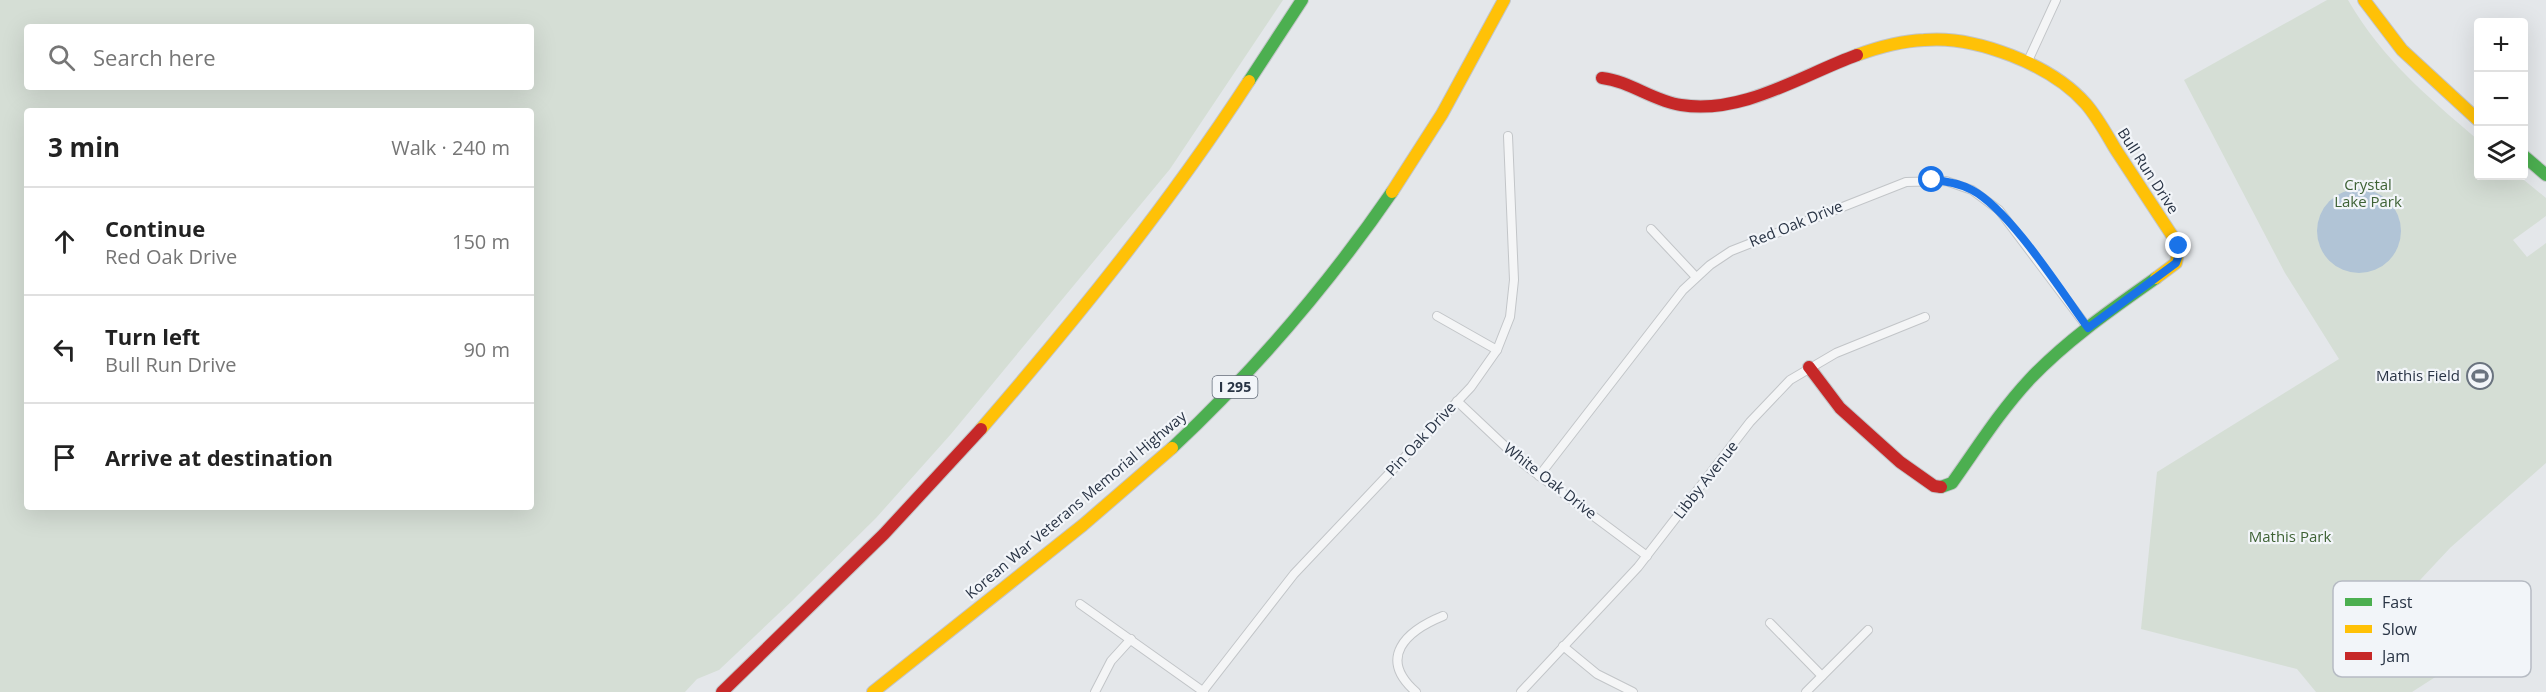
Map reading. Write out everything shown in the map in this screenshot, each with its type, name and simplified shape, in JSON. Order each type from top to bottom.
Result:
[{"type":"main road","points":[[722,692],[830,589],[943,470],[1106,281],[1227,112],[1302,0]]},
{"type":"main road","name":"Korean War Veterans Memorial Highway","points":[[873,692],[1140,476],[1202,419],[1281,338],[1347,256],[1400,183],[1463,81],[1504,0]]},
{"type":"main road","points":[[2364,0],[2385,33],[2410,62],[2474,117]]},
{"type":"main road","name":"Bull Run Drive","points":[[1602,78],[1622,80],[1668,102],[1706,106],[1742,100],[1893,43],[1910,39],[1957,39],[2027,63],[2063,83],[2087,105],[2179,246],[2180,252],[2176,263],[2088,328],[2041,368],[2021,390],[1952,483],[1943,487],[1930,484],[1859,428],[1833,400],[1809,367]]},
{"type":"main road","points":[[2528,160],[2546,175]]},
{"type":"street","points":[[2027,63],[2056,0]]},
{"type":"street","name":"Pin Oak Drive","points":[[1204,692],[1294,574],[1457,401],[1486,368],[1497,350],[1510,317],[1514,280],[1508,136]]},
{"type":"street","name":"Red Oak Drive","points":[[1539,476],[1696,277],[1731,251],[1906,182],[1946,181],[1972,190],[1999,210],[2088,328]]},
{"type":"street","points":[[1651,229],[1696,277]]},
{"type":"street","points":[[1437,316],[1497,350]]},
{"type":"street","name":"Libby Avenue","points":[[1521,692],[1647,556],[1750,422],[1790,380],[1809,367],[1854,344],[1925,317]]},
{"type":"street","name":"White Oak Drive","points":[[1457,401],[1539,476],[1647,556]]},
{"type":"street","points":[[1080,604],[1204,692]]},
{"type":"street","points":[[1416,692],[1401,677],[1398,668],[1398,653],[1402,644],[1416,629],[1443,616]]},
{"type":"street","points":[[1770,623],[1822,676]]},
{"type":"street","points":[[1806,692],[1868,630]]},
{"type":"street","points":[[1095,692],[1111,661],[1131,639]]},
{"type":"street","points":[[1563,646],[1597,674],[1633,692]]},
{"type":"green space","points":[[0,0],[1283,0],[1170,169],[951,434],[876,518],[793,600],[719,670],[697,679],[685,692],[0,692]]},
{"type":"green space","points":[[2327,0],[2348,0],[2391,59],[2474,136],[2474,180],[2524,180],[2546,198],[2546,216],[2513,240],[2527,257],[2546,243],[2546,463],[2450,548],[2419,581],[2333,581],[2333,677],[2435,677],[2412,692],[2316,692],[2297,669],[2141,629],[2157,472],[2339,359],[2285,273],[2184,80]]},
{"type":"water","points":[[2359,189],[2382,196],[2394,208],[2401,231],[2394,254],[2382,266],[2359,273],[2336,266],[2324,254],[2317,231],[2324,208],[2336,196]]},
{"type":"traffic: fast","points":[[1249,81],[1302,0]]},
{"type":"traffic: fast","points":[[2528,159],[2546,175]]},
{"type":"traffic: fast","points":[[1172,448],[1289,326],[1368,227],[1392,192]]},
{"type":"traffic: fast","points":[[1941,487],[1952,483],[2009,404],[2044,365],[2090,325],[2156,278]]},
{"type":"traffic: slow","points":[[1392,192],[1442,114],[1504,0]]},
{"type":"traffic: slow","points":[[2364,0],[2402,50],[2474,116]]},
{"type":"traffic: slow","points":[[1857,55],[1890,45],[1915,41],[1966,42],[2011,56],[2054,77],[2086,104],[2179,246],[2176,263],[2156,278]]},
{"type":"traffic: slow","points":[[981,429],[1121,260],[1187,172],[1249,81]]},
{"type":"traffic: slow","points":[[873,692],[1083,525],[1172,448]]},
{"type":"traffic: jam","points":[[1602,78],[1622,83],[1671,103],[1704,107],[1749,99],[1857,55]]},
{"type":"traffic: jam","points":[[1809,367],[1840,408],[1900,462],[1934,486],[1941,487]]},
{"type":"traffic: jam","points":[[722,692],[884,534],[981,429]]},
{"type":"place","name":"Mathis Field","points":[[2480,376]]},
{"type":"route","points":[[1932,180],[1959,184],[1983,197],[1999,210],[2088,328],[2176,263],[2179,258],[2179,246]]},
{"type":"park label","name":"Crystal Lake Park","points":[[2368,194]]},
{"type":"park label","name":"Mathis Park","points":[[2290,537]]}]
